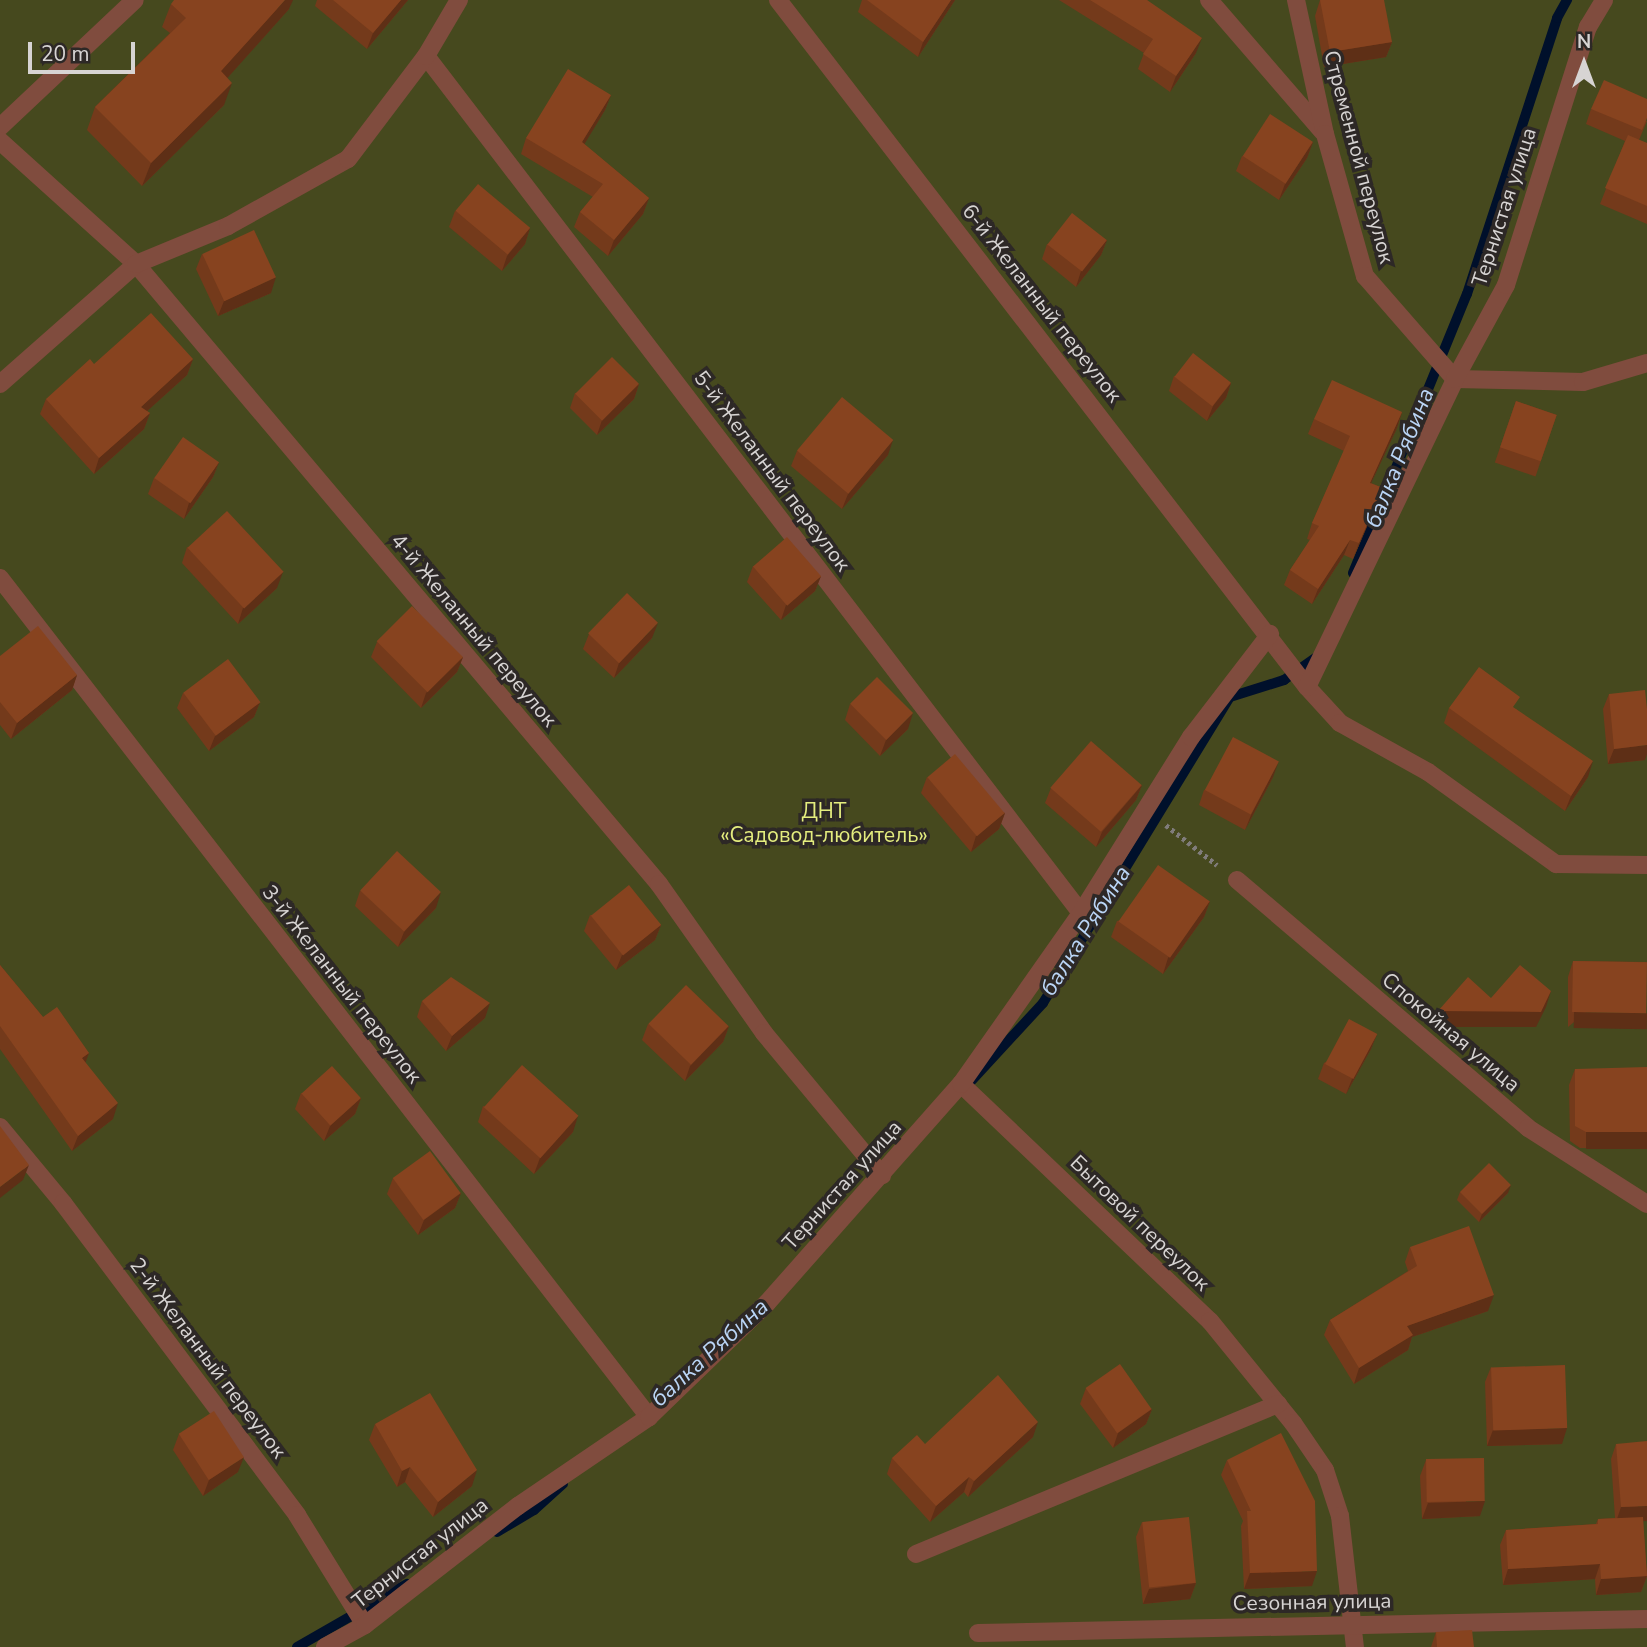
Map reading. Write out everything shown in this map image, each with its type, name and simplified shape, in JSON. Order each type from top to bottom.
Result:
[{"type":"street","points":[[0,127],[135,0]]},
{"type":"street","points":[[0,384],[136,264],[228,226],[348,159],[426,56],[459,0]]},
{"type":"street","name":"6-й Желанный переулок","points":[[778,0],[1270,634],[1307,687],[1340,723],[1428,772],[1556,864],[1647,865]]},
{"type":"street","points":[[1209,0],[1325,134]]},
{"type":"street","name":"Стременной переулок","points":[[1296,0],[1325,134],[1365,276],[1455,379]]},
{"type":"street","name":"Тернистая улица","points":[[1307,687],[1455,379],[1506,285],[1588,27],[1604,0]]},
{"type":"street","name":"5-й Желанный переулок","points":[[426,56],[1081,913]]},
{"type":"street","name":"4-й Желанный переулок","points":[[0,141],[136,264],[659,884],[764,1033],[882,1175]]},
{"type":"street","points":[[1455,379],[1583,382],[1647,362]]},
{"type":"street","name":"3-й Желанный переулок","points":[[0,578],[649,1417]]},
{"type":"street","name":"Тернистая улица","points":[[324,1647],[365,1625],[518,1506],[649,1417],[767,1303],[961,1084],[1081,913],[1148,810],[1191,737],[1270,634]]},
{"type":"street","name":"Спокойная улица","points":[[1237,880],[1528,1128],[1647,1204]]},
{"type":"street","name":"Бытовой переулок","points":[[961,1084],[1210,1321],[1278,1404],[1325,1470],[1340,1516],[1355,1647]]},
{"type":"street","name":"2-й Желанный переулок","points":[[0,1127],[63,1203],[298,1515],[365,1625]]},
{"type":"street","points":[[916,1554],[1278,1404]]},
{"type":"street","name":"Сезонная улица","points":[[978,1633],[1353,1623],[1647,1619]]},
{"type":"path","points":[[1148,810],[1237,880]]},
{"type":"green space","name":"ДНТ «Садовод-любитель»","points":[[0,0],[1647,0],[1647,1647],[0,1647]]},
{"type":"building","points":[[174,0],[285,0],[221,71],[232,83],[151,163],[95,107],[186,18],[171,4]]},
{"type":"building","points":[[333,0],[401,0],[373,33]]},
{"type":"building","points":[[867,0],[951,0],[923,42]]},
{"type":"building","points":[[1090,0],[1147,0],[1202,38],[1176,76],[1143,54],[1153,39]]},
{"type":"building","points":[[1320,0],[1384,0],[1392,42],[1330,52]]},
{"type":"building","points":[[568,69],[611,95],[582,142],[649,198],[614,240],[580,212],[603,184],[526,138]]},
{"type":"building","points":[[1604,80],[1647,99],[1647,118],[1642,130],[1591,109]]},
{"type":"building","points":[[1270,114],[1313,142],[1286,184],[1243,156]]},
{"type":"building","points":[[1628,135],[1647,143],[1647,206],[1605,188]]},
{"type":"building","points":[[478,184],[530,228],[508,255],[456,211]]},
{"type":"building","points":[[1072,213],[1107,240],[1082,272],[1047,245]]},
{"type":"building","points":[[254,230],[276,277],[224,301],[202,254]]},
{"type":"building","points":[[151,313],[193,359],[141,407],[150,413],[99,458],[46,399],[90,359],[94,364]]},
{"type":"building","points":[[1193,353],[1231,383],[1212,406],[1175,377]]},
{"type":"building","points":[[612,357],[639,384],[602,421],[575,394]]},
{"type":"building","points":[[1332,380],[1402,412],[1370,483],[1383,488],[1359,543],[1350,540],[1318,589],[1290,570],[1319,526],[1312,523],[1350,436],[1314,419]]},
{"type":"building","points":[[842,397],[893,440],[848,494],[797,451]]},
{"type":"building","points":[[1516,401],[1557,415],[1541,461],[1500,447]]},
{"type":"building","points":[[183,437],[219,462],[190,503],[154,478]]},
{"type":"building","points":[[227,511],[284,572],[244,609],[188,548]]},
{"type":"building","points":[[787,537],[821,576],[787,606],[753,567]]},
{"type":"building","points":[[627,593],[658,623],[619,663],[588,633]]},
{"type":"building","points":[[412,606],[463,657],[428,692],[377,641]]},
{"type":"building","points":[[38,626],[77,675],[17,723],[0,702],[0,656]]},
{"type":"building","points":[[228,659],[260,702],[216,736],[183,693]]},
{"type":"building","points":[[1479,667],[1520,697],[1513,707],[1593,761],[1571,796],[1449,708]]},
{"type":"building","points":[[877,677],[913,713],[886,740],[850,704]]},
{"type":"building","points":[[1645,690],[1647,745],[1614,749],[1609,694]]},
{"type":"building","points":[[1233,737],[1279,761],[1251,814],[1205,790]]},
{"type":"building","points":[[1091,741],[1142,785],[1101,832],[1050,788]]},
{"type":"building","points":[[955,754],[1004,813],[977,836],[927,777]]},
{"type":"building","points":[[397,851],[441,892],[404,931],[360,890]]},
{"type":"building","points":[[1158,865],[1210,901],[1170,958],[1118,922]]},
{"type":"building","points":[[629,885],[661,925],[623,955],[591,916]]},
{"type":"building","points":[[1573,961],[1647,962],[1646,1013],[1572,1012]]},
{"type":"building","points":[[0,965],[43,1017],[57,1007],[89,1053],[82,1058],[118,1103],[78,1136],[0,1026]]},
{"type":"building","points":[[1520,965],[1551,991],[1541,1012],[1438,1011],[1468,977],[1491,998]]},
{"type":"building","points":[[451,977],[490,1003],[452,1036],[422,1001]]},
{"type":"building","points":[[686,985],[728,1026],[691,1065],[648,1024]]},
{"type":"building","points":[[1349,1019],[1377,1034],[1353,1079],[1325,1064]]},
{"type":"building","points":[[522,1065],[578,1116],[540,1158],[484,1107]]},
{"type":"building","points":[[332,1066],[361,1098],[330,1125],[302,1093]]},
{"type":"building","points":[[1647,1067],[1647,1132],[1586,1132],[1575,1126],[1575,1069]]},
{"type":"building","points":[[0,1126],[29,1165],[0,1187]]},
{"type":"building","points":[[430,1151],[461,1193],[423,1220],[393,1178]]},
{"type":"building","points":[[1489,1163],[1511,1185],[1482,1214],[1460,1192]]},
{"type":"building","points":[[1469,1226],[1494,1295],[1407,1326],[1413,1335],[1359,1368],[1330,1320],[1417,1266],[1410,1247]]},
{"type":"building","points":[[1120,1364],[1152,1409],[1117,1433],[1086,1388]]},
{"type":"building","points":[[1565,1365],[1567,1428],[1493,1431],[1491,1368]]},
{"type":"building","points":[[998,1375],[1038,1422],[974,1481],[969,1477],[936,1506],[892,1458],[917,1435],[925,1444]]},
{"type":"building","points":[[430,1393],[477,1470],[438,1502],[410,1467],[402,1471],[375,1424]]},
{"type":"building","points":[[214,1411],[244,1457],[209,1480],[179,1434]]},
{"type":"building","points":[[1281,1433],[1315,1501],[1317,1571],[1250,1573],[1247,1511],[1251,1511],[1227,1460]]},
{"type":"building","points":[[1647,1441],[1647,1506],[1621,1507],[1616,1444]]},
{"type":"building","points":[[1484,1458],[1485,1501],[1427,1502],[1426,1459]]},
{"type":"building","points":[[1189,1517],[1196,1583],[1149,1588],[1142,1522]]},
{"type":"building","points":[[1643,1517],[1647,1576],[1601,1579],[1600,1564],[1508,1569],[1506,1530],[1598,1524],[1598,1519]]},
{"type":"building","points":[[1472,1630],[1474,1647],[1437,1647],[1436,1632]]},
{"type":"waterway","name":"балка Рябина","points":[[1353,573],[1467,294],[1557,18],[1567,0]]},
{"type":"waterway","name":"балка Рябина","points":[[972,1080],[1043,1003],[1230,697],[1284,680],[1318,656]]},
{"type":"waterway","name":"балка Рябина","points":[[497,1532],[534,1510],[563,1484]]},
{"type":"waterway","name":"балка Рябина","points":[[297,1647],[407,1584]]}]
